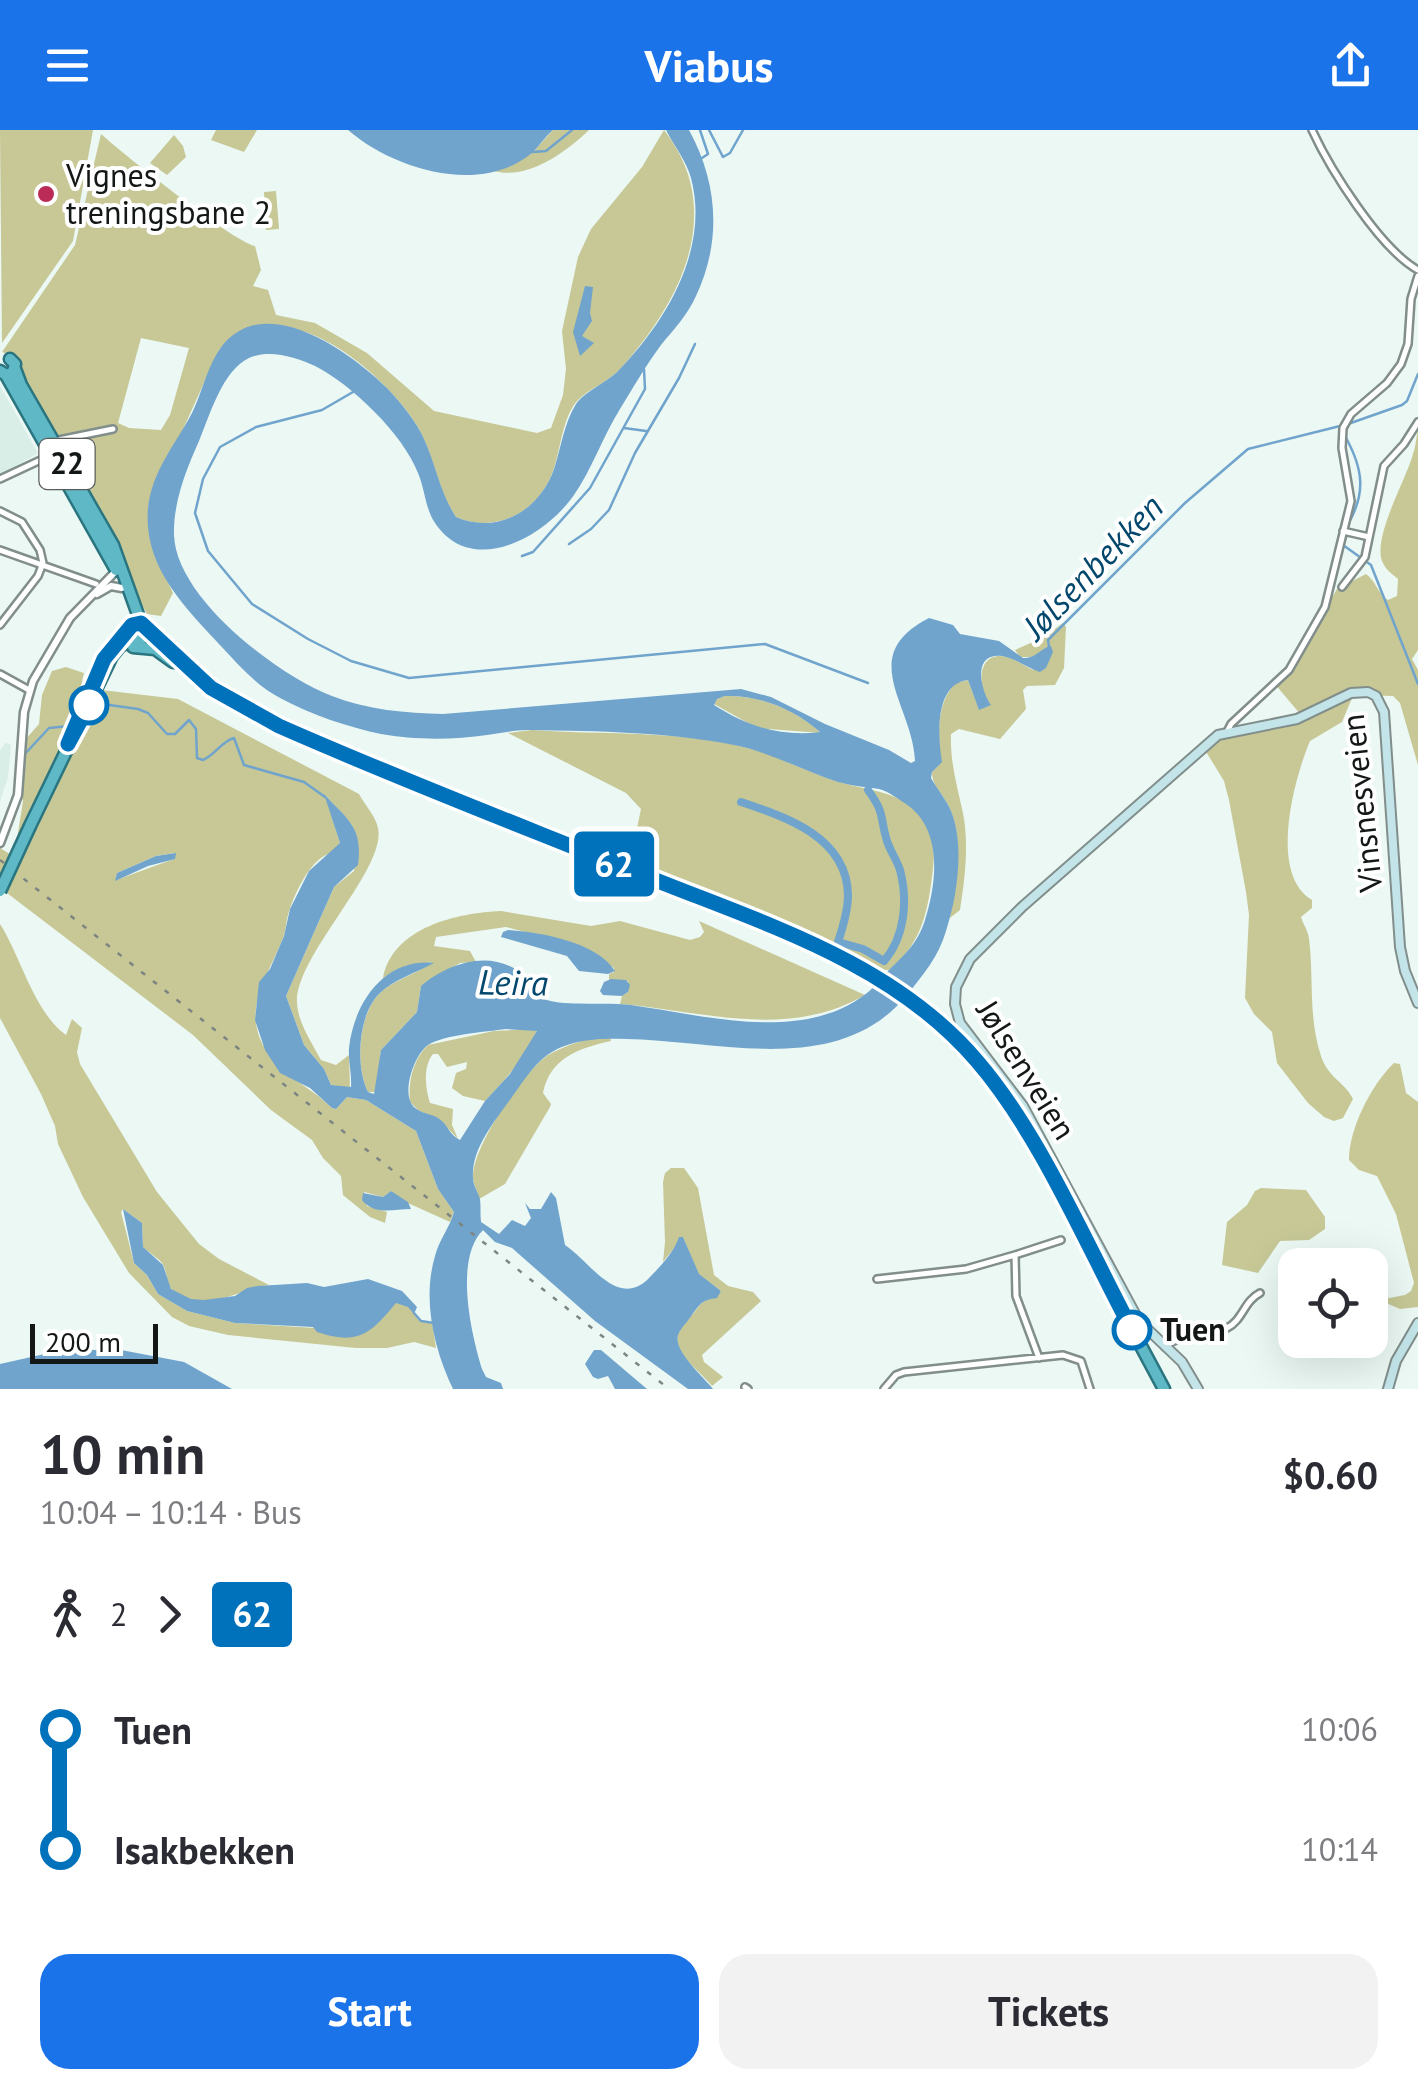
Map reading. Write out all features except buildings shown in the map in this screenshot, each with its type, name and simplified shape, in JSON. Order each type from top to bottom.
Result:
[{"type":"highway","name":"22","points":[[4,367],[17,378],[113,545],[137,632],[175,660],[216,699],[276,732],[805,948],[873,978],[912,1004],[964,1055],[1008,1113],[1160,1389]]},
{"type":"highway","name":"22","points":[[4,367],[126,590],[175,660]]},
{"type":"highway","points":[[68,744],[118,649],[137,632]]},
{"type":"highway","points":[[0,891],[104,659],[137,632]]},
{"type":"highway","points":[[106,669],[120,652],[132,647],[150,647],[175,660]]},
{"type":"main road","name":"Vinsnesveien","points":[[1225,732],[1289,721],[1356,692],[1373,694],[1382,702],[1400,947],[1418,1003]]},
{"type":"main road","name":"Jølsenveien","points":[[1198,1389],[1186,1366],[1138,1321],[1024,1106],[963,1028],[956,1013],[955,993],[966,964],[1022,908],[1225,732]]},
{"type":"main road","points":[[1388,1389],[1394,1366],[1418,1323]]},
{"type":"street","name":"Jølsenveien","points":[[1225,732],[1283,676],[1305,646],[1326,602],[1352,495],[1343,428],[1350,414],[1387,383],[1401,364],[1408,344],[1410,303],[1418,273],[1372,224],[1328,164],[1312,130]]},
{"type":"street","points":[[1342,587],[1363,560],[1382,469],[1418,422]]},
{"type":"street","points":[[54,442],[113,429]]},
{"type":"street","points":[[0,479],[46,457]]},
{"type":"street","points":[[0,511],[22,522],[40,550],[43,563],[38,576],[1,623]]},
{"type":"street","points":[[1343,531],[1369,537]]},
{"type":"street","points":[[0,550],[96,584]]},
{"type":"street","points":[[0,842],[18,795],[29,690],[64,627],[116,571]]},
{"type":"street","points":[[88,600],[111,586],[126,590]]},
{"type":"street","points":[[0,674],[29,690]]},
{"type":"street","points":[[877,1279],[966,1269],[1061,1240]]},
{"type":"street","points":[[1014,1255],[1016,1296],[1039,1358]]},
{"type":"street","points":[[1165,1347],[1174,1340],[1230,1327],[1250,1299],[1260,1293]]},
{"type":"street","points":[[884,1389],[896,1374],[904,1372],[1066,1355],[1080,1359],[1090,1389]]},
{"type":"shaded area","points":[[0,386],[38,453],[0,475]]},
{"type":"shaded area","points":[[5,743],[11,744],[8,777],[0,802],[0,751]]},
{"type":"green space","points":[[0,130],[93,130],[73,241],[2,343]]},
{"type":"green space","points":[[216,130],[257,130],[244,152],[211,140]]},
{"type":"green space","points":[[553,130],[589,130],[557,155],[532,168],[493,171],[533,152]]},
{"type":"green space","points":[[664,130],[683,161],[692,192],[694,223],[689,254],[678,285],[643,342],[616,373],[573,406],[553,471],[538,498],[527,508],[515,516],[486,523],[456,517],[416,424],[379,380],[355,359],[299,330],[270,326],[243,332],[219,350],[148,506],[152,547],[173,593],[161,616],[147,614],[10,355],[2,352],[75,245],[101,134],[203,214],[255,246],[261,270],[253,286],[268,290],[276,315],[315,323],[367,353],[434,411],[537,433],[551,428],[563,395],[566,369],[562,331],[578,257],[591,229],[642,167]],"holes":[[[141,338],[189,348],[170,415],[161,430],[129,428],[118,423]]]},
{"type":"green space","points":[[174,135],[186,157],[167,175],[150,163]]},
{"type":"green space","points":[[276,191],[279,229],[266,230],[264,192]]},
{"type":"green space","points":[[1418,430],[1418,650],[1412,659],[1418,670],[1418,765],[1400,703],[1393,696],[1357,695],[1342,722],[1310,741],[1297,778],[1288,825],[1291,870],[1299,887],[1312,900],[1312,908],[1301,917],[1309,939],[1317,1041],[1328,1070],[1353,1099],[1343,1118],[1334,1121],[1308,1103],[1277,1063],[1272,1032],[1245,998],[1249,915],[1246,892],[1224,781],[1205,750],[1220,731],[1301,715],[1274,683],[1288,668],[1337,589],[1366,574],[1388,600],[1397,596],[1398,579],[1382,561],[1380,550]]},
{"type":"green space","points":[[1063,623],[1064,668],[1055,685],[1027,686],[1023,690],[1026,709],[1000,739],[959,729],[951,734],[966,850],[960,910],[950,918],[957,833],[932,772],[941,762],[939,731],[945,700],[956,683],[968,680],[979,709],[986,698],[982,678],[988,660],[1004,656],[1033,670],[1051,646],[1035,657],[1020,657],[1015,650]]},
{"type":"green space","points":[[66,667],[84,673],[82,681],[93,689],[178,699],[359,794],[377,824],[377,845],[356,889],[310,962],[297,1003],[303,1025],[321,1060],[336,1065],[349,1055],[350,1088],[331,1085],[324,1069],[304,1045],[286,996],[334,887],[354,871],[356,835],[325,795],[340,843],[338,849],[312,867],[297,891],[283,938],[259,994],[256,1023],[275,1062],[332,1108],[336,1109],[347,1097],[366,1100],[416,1131],[438,1189],[454,1212],[450,1222],[399,1199],[391,1191],[383,1197],[364,1192],[367,1206],[387,1212],[385,1223],[370,1217],[343,1195],[341,1176],[312,1140],[271,1110],[193,1035],[7,893],[0,892],[0,848],[13,856],[23,801],[16,777],[25,740],[39,724],[42,695],[52,671]],"holes":[[[175,853],[174,859],[116,880],[117,873],[156,856]]]},
{"type":"green space","points":[[725,696],[776,705],[821,733],[757,728],[714,704]]},
{"type":"green space","points":[[532,730],[665,735],[718,742],[756,750],[836,781],[900,799],[925,820],[933,844],[928,904],[915,940],[889,970],[877,970],[613,852],[620,837],[635,838],[641,809],[626,793],[508,733]]},
{"type":"green space","points":[[501,911],[591,926],[620,921],[690,940],[704,932],[699,921],[865,995],[836,1009],[775,1019],[620,1004],[628,992],[628,981],[609,980],[614,968],[585,948],[506,927],[436,937],[434,946],[470,951],[476,962],[460,963],[421,986],[417,1012],[381,1050],[376,1092],[368,1092],[360,1055],[363,1028],[372,1003],[385,989],[432,962],[401,968],[383,978],[399,946],[429,926],[465,915]]},
{"type":"green space","points":[[0,924],[45,1013],[66,1035],[72,1019],[82,1028],[77,1052],[80,1064],[157,1192],[199,1244],[269,1285],[209,1301],[186,1299],[172,1290],[162,1263],[143,1247],[142,1223],[123,1209],[134,1263],[158,1294],[187,1311],[235,1323],[315,1328],[398,1302],[409,1307],[419,1320],[432,1322],[436,1348],[414,1342],[387,1348],[356,1348],[228,1335],[189,1326],[172,1317],[129,1273],[83,1197],[58,1144],[41,1094],[0,1018]]},
{"type":"green space","points":[[494,1031],[537,1031],[521,1059],[485,1101],[463,1096],[452,1088],[456,1073],[466,1069],[467,1062],[447,1067],[438,1054],[433,1054],[426,1077],[430,1103],[453,1109],[452,1125],[458,1139],[438,1118],[419,1111],[410,1102],[413,1071],[428,1045]]},
{"type":"green space","points":[[610,1037],[611,1041],[568,1056],[552,1071],[543,1093],[550,1107],[505,1184],[479,1199],[473,1177],[481,1147],[527,1075],[557,1050]]},
{"type":"green space","points":[[1394,1063],[1400,1064],[1406,1093],[1418,1102],[1418,1307],[1400,1309],[1388,1304],[1388,1298],[1411,1291],[1414,1283],[1396,1214],[1377,1176],[1359,1170],[1349,1160],[1353,1135],[1377,1083]]},
{"type":"green space","points":[[671,1168],[684,1168],[698,1188],[714,1275],[728,1286],[753,1292],[761,1301],[702,1355],[704,1362],[723,1377],[712,1386],[683,1355],[677,1341],[683,1326],[700,1305],[721,1291],[698,1274],[683,1237],[663,1262],[663,1182]]},
{"type":"green space","points":[[1261,1188],[1306,1190],[1325,1217],[1325,1229],[1309,1240],[1280,1241],[1258,1273],[1222,1265],[1227,1222]]},
{"type":"water","points":[[348,130],[553,130],[532,153],[511,166],[463,175],[412,166],[388,156]]},
{"type":"water","name":"Leira","points":[[666,130],[689,130],[699,150],[711,191],[710,254],[689,310],[645,369],[580,485],[561,511],[527,537],[508,545],[468,548],[450,539],[432,517],[411,458],[374,412],[315,366],[282,355],[257,355],[240,364],[224,383],[181,487],[174,535],[179,559],[192,584],[233,631],[284,671],[359,705],[443,714],[741,689],[771,697],[911,763],[915,761],[912,740],[892,665],[895,648],[907,633],[929,618],[953,625],[960,634],[999,641],[1023,658],[1051,646],[1053,652],[1040,672],[1002,656],[986,660],[981,674],[991,705],[979,710],[968,680],[949,691],[944,701],[940,726],[942,762],[931,778],[949,807],[958,839],[953,903],[943,940],[930,965],[907,995],[879,1021],[847,1037],[812,1046],[775,1049],[626,1039],[574,1043],[555,1050],[536,1065],[480,1145],[473,1178],[480,1199],[481,1222],[499,1234],[512,1220],[525,1226],[531,1218],[525,1203],[530,1209],[541,1209],[551,1192],[556,1198],[565,1245],[605,1280],[627,1289],[650,1277],[679,1237],[683,1237],[699,1274],[721,1291],[717,1298],[700,1305],[678,1335],[685,1356],[713,1389],[688,1389],[595,1321],[512,1248],[495,1242],[483,1230],[469,1259],[470,1317],[482,1369],[486,1377],[501,1383],[503,1389],[453,1389],[432,1324],[430,1290],[437,1250],[454,1212],[438,1189],[416,1131],[366,1100],[347,1097],[336,1109],[332,1108],[310,1088],[280,1073],[265,1050],[255,1020],[259,982],[270,969],[290,909],[309,871],[340,843],[324,794],[356,833],[358,865],[334,887],[286,996],[304,1045],[324,1069],[331,1085],[351,1087],[352,1031],[375,986],[401,968],[434,963],[398,980],[372,1003],[363,1027],[360,1055],[364,1081],[368,1092],[374,1094],[381,1050],[417,1012],[421,986],[467,962],[506,964],[522,974],[542,998],[554,1002],[631,1005],[752,1022],[813,1018],[841,1009],[870,990],[919,935],[934,873],[926,827],[906,804],[886,791],[838,782],[764,753],[713,741],[523,730],[461,738],[406,737],[356,728],[305,710],[256,681],[179,599],[152,548],[148,529],[150,495],[217,353],[241,330],[262,324],[284,325],[308,333],[352,359],[387,388],[421,432],[456,517],[472,522],[502,521],[528,507],[554,469],[576,404],[636,352],[680,283],[694,231],[695,205],[689,172]],"holes":[[[725,696],[776,705],[820,732],[791,733],[751,724],[714,705]],[[506,1029],[537,1031],[460,1140],[438,1118],[413,1106],[409,1080],[428,1045],[455,1036]]]},
{"type":"water","points":[[585,286],[593,287],[592,321],[582,336],[594,343],[580,356],[573,332]]},
{"type":"water","points":[[176,853],[175,859],[115,881],[117,873],[156,856]]},
{"type":"water","points":[[508,930],[551,936],[582,946],[607,961],[615,971],[579,971],[567,956],[501,937]]},
{"type":"water","points":[[626,980],[630,985],[628,992],[622,996],[603,995],[600,991],[604,982]]},
{"type":"water","points":[[391,1191],[408,1202],[411,1209],[378,1210],[362,1200],[363,1193],[383,1197]]},
{"type":"water","points":[[123,1209],[142,1223],[143,1247],[163,1265],[171,1289],[191,1299],[235,1296],[258,1286],[307,1283],[324,1287],[368,1279],[402,1291],[417,1307],[414,1314],[396,1303],[371,1329],[344,1338],[317,1332],[313,1327],[235,1323],[187,1311],[158,1294],[134,1263]]},
{"type":"water","points":[[121,1350],[184,1362],[232,1389],[0,1389],[0,1364],[49,1353]]},
{"type":"water","points":[[594,1350],[601,1350],[647,1389],[615,1389],[608,1376],[593,1377],[585,1364]]},
{"type":"waterway","points":[[533,152],[546,151],[572,130]]},
{"type":"waterway","points":[[700,130],[708,154],[702,158]]},
{"type":"waterway","points":[[709,130],[723,157],[730,153],[743,130]]},
{"type":"waterway","points":[[569,544],[609,510],[635,453],[695,344]]},
{"type":"waterway","points":[[522,556],[533,552],[590,488],[645,389],[644,369]]},
{"type":"waterway","points":[[1348,424],[1402,405],[1418,374]]},
{"type":"waterway","points":[[353,392],[322,410],[256,427],[220,447],[203,479],[195,513],[208,551],[252,604],[308,639],[351,661],[409,678],[765,644],[868,683]]},
{"type":"waterway","name":"Jølsenbekken","points":[[1049,647],[1048,640],[1185,503],[1248,449],[1340,426]]},
{"type":"waterway","points":[[624,428],[646,431]]},
{"type":"waterway","points":[[1345,436],[1356,460],[1360,482],[1357,503],[1347,526]]},
{"type":"waterway","points":[[1345,534],[1343,545],[1371,565],[1418,684]]},
{"type":"waterway","points":[[95,703],[148,713],[167,734],[175,734],[189,720],[196,729],[197,758],[203,760],[234,738],[244,765],[304,782],[325,797]]},
{"type":"waterway","points":[[23,756],[49,728],[69,726],[79,711]]},
{"type":"waterway","points":[[868,790],[880,810],[904,894],[900,930],[884,961]]},
{"type":"waterway","points":[[741,802],[794,823],[826,844],[845,875],[848,895],[838,942],[863,949],[884,961]]},
{"type":"waterway","points":[[414,1313],[421,1321],[434,1323]]},
{"type":"railway","points":[[0,860],[669,1389]]},
{"type":"bus line","name":"62","points":[[89,705],[68,744],[104,659],[132,625],[141,623],[211,688],[279,726],[769,926],[875,976],[942,1026],[976,1059],[1007,1099],[1132,1330]]},
{"type":"place","name":"Vignes treningsbane 2","points":[[46,194]]},
{"type":"place","name":"Tuen","points":[[1132,1330]]}]
